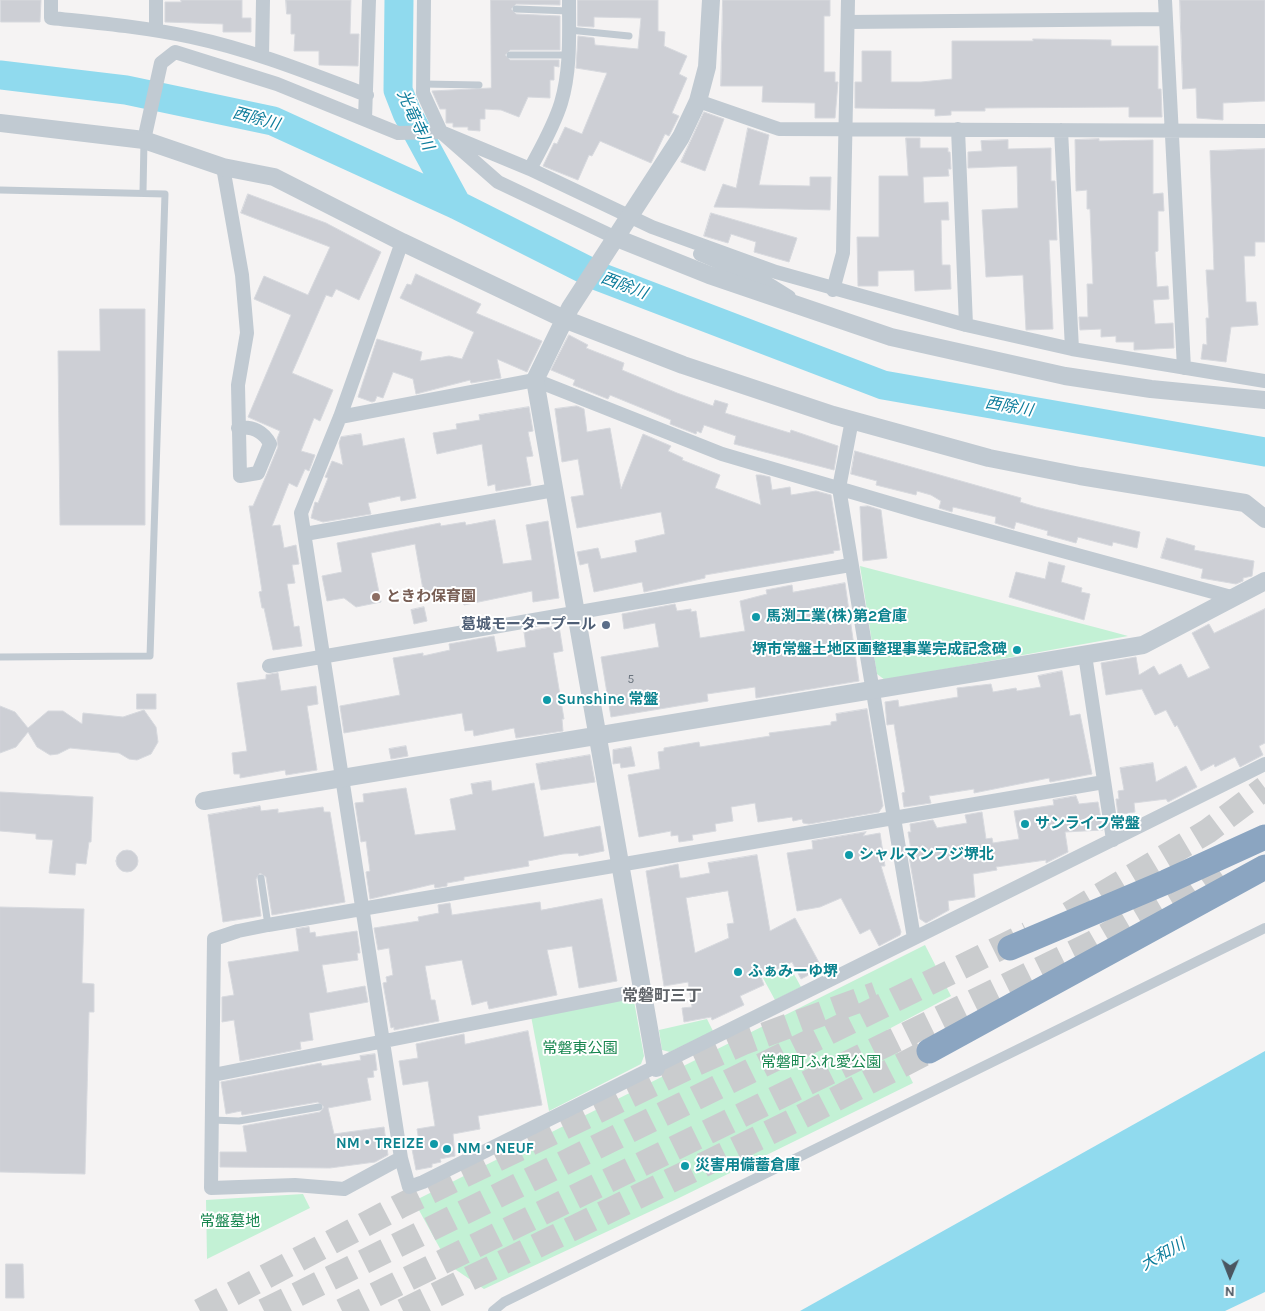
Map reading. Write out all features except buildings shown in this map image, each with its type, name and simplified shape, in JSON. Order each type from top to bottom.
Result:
[{"type":"highway","points":[[1010,948],[1166,882],[1265,837]]},
{"type":"highway","points":[[929,1051],[1265,867]]},
{"type":"street","points":[[51,0],[51,18],[156,30],[262,56],[367,95]]},
{"type":"street","points":[[156,0],[156,30]]},
{"type":"street","points":[[262,56],[263,0]]},
{"type":"street","points":[[366,118],[369,0]]},
{"type":"street","points":[[424,0],[423,93],[441,132],[498,182],[610,243],[891,338],[1065,376],[1151,389],[1265,400]]},
{"type":"street","points":[[656,1068],[535,380],[567,313],[610,243],[680,138],[698,101],[707,68],[711,0]]},
{"type":"street","points":[[833,290],[843,253],[847,129],[848,0]]},
{"type":"street","points":[[1165,0],[1184,368]]},
{"type":"street","points":[[530,169],[550,132],[561,102],[569,55],[569,6]]},
{"type":"street","points":[[848,22],[1166,19]]},
{"type":"street","points":[[144,140],[161,63],[175,52],[276,84],[366,118],[398,133],[441,132],[530,169],[629,215],[678,244],[765,282],[811,310]]},
{"type":"street","points":[[698,101],[778,129],[1265,131]]},
{"type":"street","points":[[0,123],[144,140],[222,166],[274,177],[402,242],[683,365],[852,420],[989,458],[1080,476],[1245,503],[1265,519]]},
{"type":"street","points":[[958,129],[966,325]]},
{"type":"street","points":[[1061,130],[1072,349]]},
{"type":"street","points":[[222,166],[242,275],[247,333],[238,386],[238,428]]},
{"type":"street","points":[[652,227],[776,272],[833,290],[966,325],[1072,349],[1265,381]]},
{"type":"street","points":[[402,242],[340,417],[302,513],[401,1158],[409,1187],[423,1182],[656,1068],[1265,764]]},
{"type":"street","points":[[340,417],[535,380],[722,454],[1235,598]]},
{"type":"street","points":[[852,420],[838,488],[914,938]]},
{"type":"street","points":[[305,534],[554,490]]},
{"type":"street","points":[[269,666],[850,565]]},
{"type":"street","points":[[204,801],[1143,645],[1265,581]]},
{"type":"street","points":[[1085,655],[1112,840]]},
{"type":"street","points":[[401,1158],[344,1189],[295,1185],[211,1188],[214,939],[238,931],[268,925],[1104,782]]},
{"type":"street","points":[[493,1311],[504,1302],[673,1217],[1265,928]]},
{"type":"street","points":[[213,1075],[642,990]]},
{"type":"lane","points":[[516,9],[569,6]]},
{"type":"lane","points":[[569,30],[629,36]]},
{"type":"lane","points":[[510,55],[569,55]]},
{"type":"lane","points":[[423,84],[479,85]]},
{"type":"lane","points":[[143,192],[144,140]]},
{"type":"lane","points":[[0,190],[165,194],[150,656],[0,658]]},
{"type":"lane","points":[[261,878],[268,925]]},
{"type":"lane","points":[[212,1120],[239,1121],[319,1107]]},
{"type":"green space","points":[[860,566],[1128,636],[885,680],[877,674]]},
{"type":"green space","name":"常磐町ふれ愛公園","points":[[925,945],[951,996],[887,1030],[913,1083],[679,1198],[484,1289],[449,1265],[414,1201]]},
{"type":"green space","points":[[789,965],[801,987],[775,1000],[763,978]]},
{"type":"green space","name":"常磐東公園","points":[[628,997],[634,1001],[644,1056],[641,1064],[549,1111],[531,1016]]},
{"type":"green space","points":[[707,1019],[713,1031],[670,1052],[662,1050],[659,1030]]},
{"type":"green space","name":"常盤墓地","points":[[303,1194],[310,1208],[207,1259],[206,1200]]},
{"type":"water","name":"大和川","points":[[1265,1051],[1265,1292],[1225,1311],[800,1311]]},
{"type":"waterway","name":"光竜寺川","points":[[399,0],[398,90],[407,113],[457,205]]},
{"type":"waterway","name":"西除川","points":[[0,75],[126,90],[273,121],[457,205],[600,277],[883,385],[1265,452]]},
{"type":"tunnel","points":[[1069,914],[1208,831],[1265,788]]},
{"type":"tunnel","points":[[342,1311],[1093,943],[1173,896],[1216,866]]},
{"type":"tunnel","points":[[264,1311],[1028,934]]},
{"type":"tunnel","points":[[200,1311],[402,1205],[693,1065],[742,1043],[876,994]]},
{"type":"tunnel","points":[[403,1311],[793,1121],[929,1051]]},
{"type":"place","name":"ときわ保育園","points":[[376,597]]},
{"type":"place","name":"馬渕工業(株)第2倉庫","points":[[756,617]]},
{"type":"place","name":"葛城モータープール","points":[[606,625]]},
{"type":"place","name":"堺市常盤土地区画整理事業完成記念碑","points":[[1017,650]]},
{"type":"place","name":"Sunshine 常盤","points":[[547,700]]},
{"type":"place","name":"サンライフ常盤","points":[[1025,824]]},
{"type":"place","name":"シャルマンフジ堺北","points":[[849,855]]},
{"type":"place","name":"ふぁみーゆ堺","points":[[738,972]]},
{"type":"place","name":"NM・TREIZE","points":[[434,1144]]},
{"type":"place","name":"NM・NEUF","points":[[447,1149]]},
{"type":"place","name":"災害用備蓄倉庫","points":[[685,1166]]},
{"type":"district","name":"常磐町三丁","points":[[662,996]]}]
